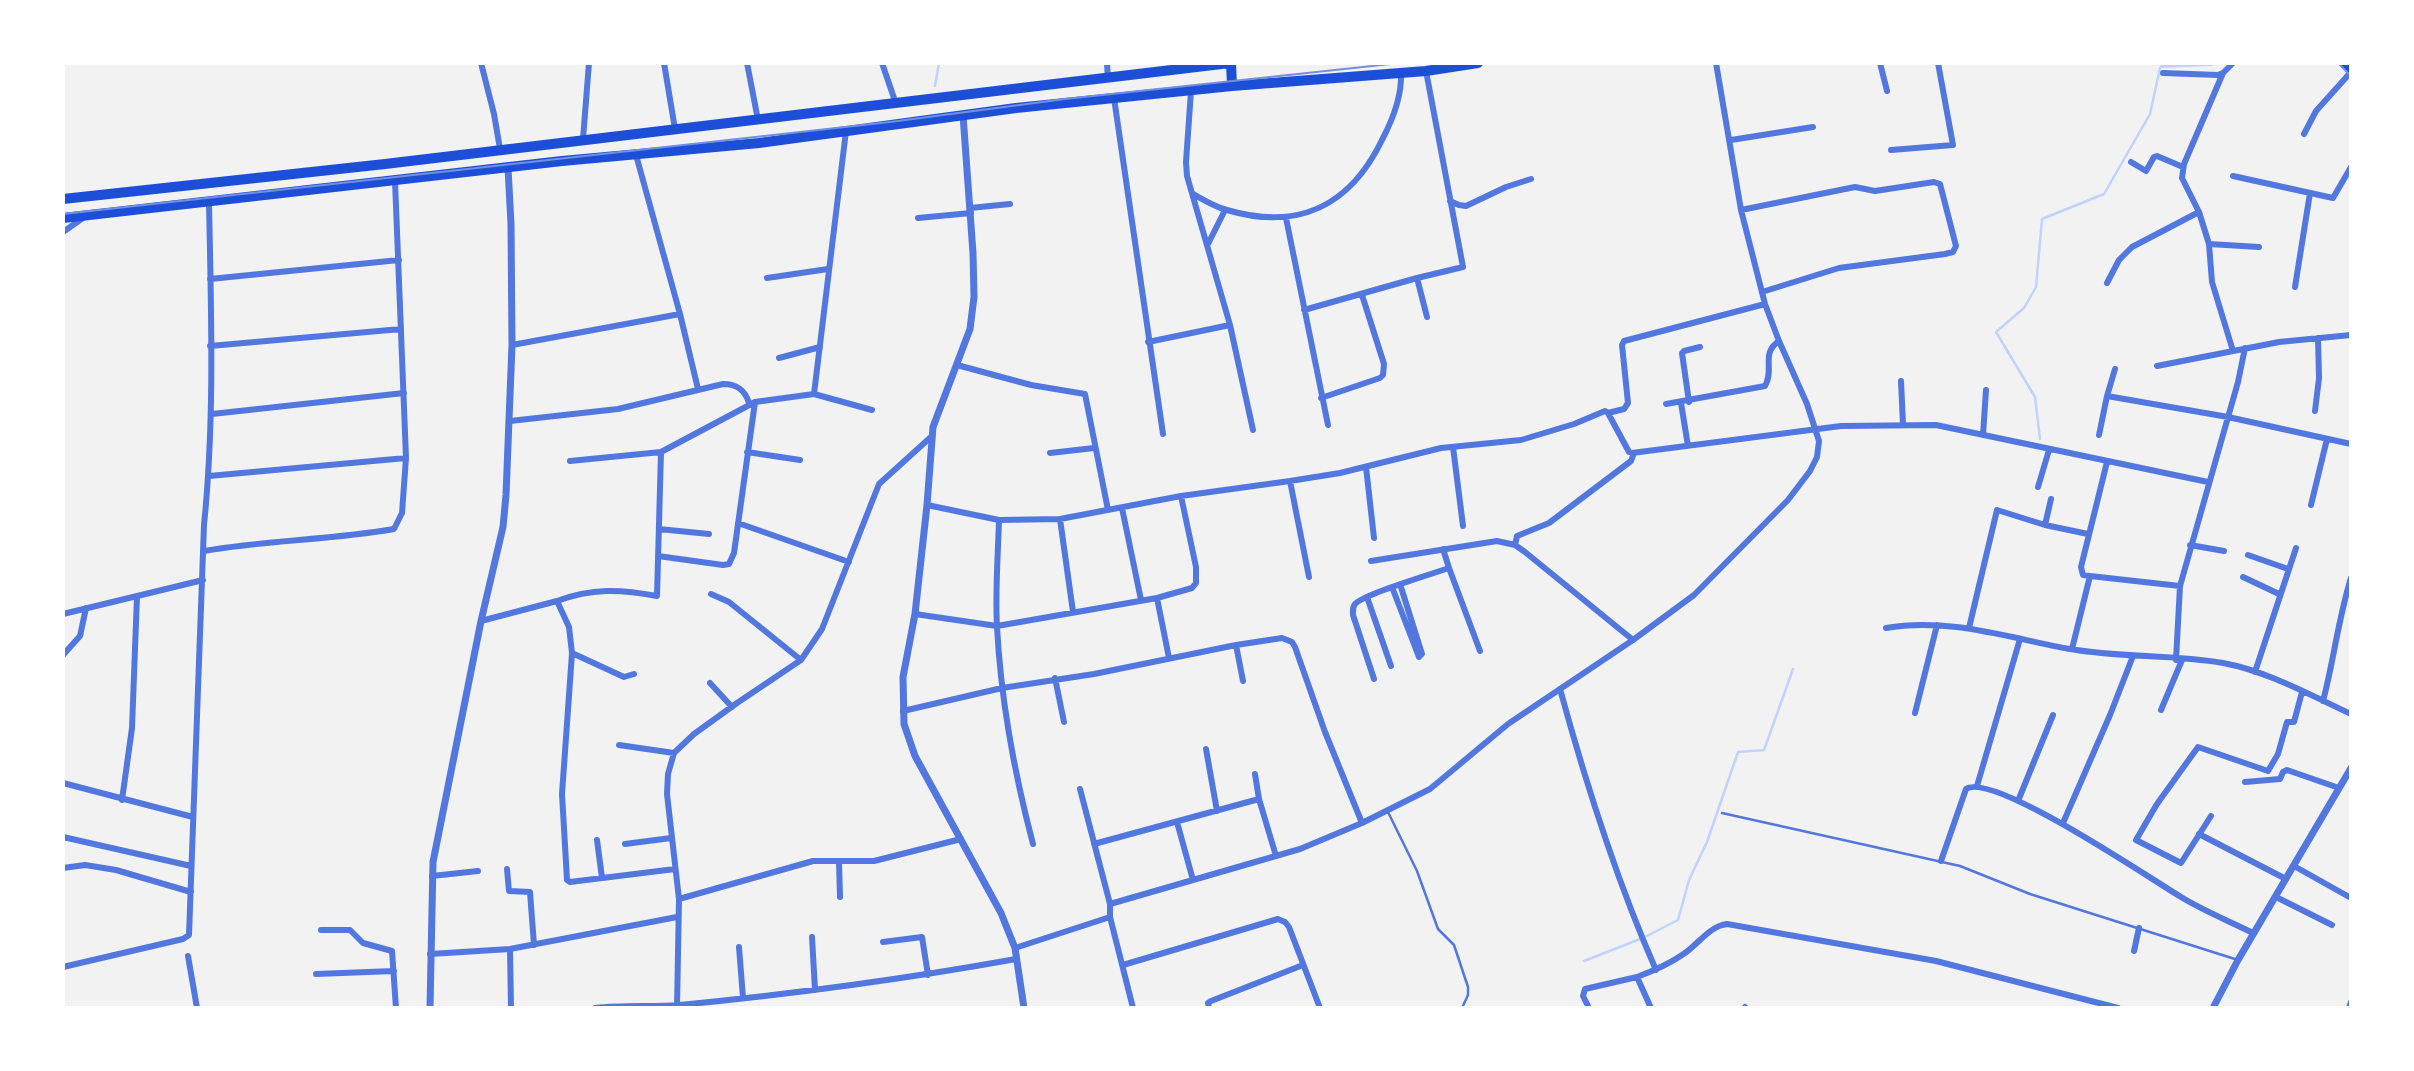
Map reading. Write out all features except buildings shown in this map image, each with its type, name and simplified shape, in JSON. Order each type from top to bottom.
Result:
[{"type":"highway","points":[[63,199],[1230,63],[1232,86]]},
{"type":"highway","points":[[63,218],[846,131],[963,115],[1232,86],[1401,74],[1478,63]]},
{"type":"highway","points":[[2345,63],[2351,71]]},
{"type":"highway","points":[[152,190],[155,208]]},
{"type":"street","points":[[481,63],[495,114],[500,149]]},
{"type":"street","points":[[583,139],[589,63]]},
{"type":"street","points":[[664,63],[675,129]]},
{"type":"street","points":[[747,63],[758,120]]},
{"type":"street","points":[[882,63],[896,104]]},
{"type":"street","points":[[1107,63],[1108,79]]},
{"type":"street","points":[[1110,904],[1300,849],[1360,824],[1430,789],[1508,724],[1633,640],[1694,595],[1788,500],[1810,471],[1817,457],[1819,441],[1765,304],[1741,210],[1716,63]]},
{"type":"street","points":[[1880,63],[1887,90]]},
{"type":"street","points":[[1891,150],[1953,145],[1938,63]]},
{"type":"street","points":[[2233,63],[2223,73],[2183,167],[2182,178],[2199,212],[2208,244],[2212,282],[2233,351]]},
{"type":"street","points":[[1304,310],[1463,267],[1426,71]]},
{"type":"street","points":[[2304,134],[2316,111],[2351,71]]},
{"type":"street","points":[[2163,73],[2223,73]]},
{"type":"street","points":[[1193,194],[1225,209],[1253,215],[1286,218],[1320,208],[1336,198],[1361,175],[1375,155],[1388,129],[1401,74]]},
{"type":"street","points":[[1191,91],[1186,168],[1230,325],[1253,430]]},
{"type":"street","points":[[1114,99],[1163,434]]},
{"type":"street","points":[[963,115],[974,298],[970,329],[936,415],[932,436],[915,614],[906,655],[903,711],[904,724],[915,756],[1001,913],[1014,948],[1024,1008]]},
{"type":"street","points":[[1731,140],[1812,127]]},
{"type":"street","points":[[814,394],[846,131]]},
{"type":"street","points":[[636,155],[698,389]]},
{"type":"street","points":[[2131,162],[2146,171],[2157,156],[2183,167]]},
{"type":"street","points":[[2233,176],[2334,198],[2351,167]]},
{"type":"street","points":[[430,1008],[433,862],[481,621],[503,527],[512,345],[508,168]]},
{"type":"street","points":[[1450,201],[1466,206],[1506,187],[1531,179]]},
{"type":"street","points":[[204,551],[394,529],[402,513],[406,458],[396,181]]},
{"type":"street","points":[[1741,210],[1855,187],[1875,191],[1934,182],[1940,184],[1955,243],[1953,252],[1839,268],[1762,292]]},
{"type":"street","points":[[2295,287],[2311,193]]},
{"type":"street","points":[[63,967],[183,939],[189,935],[192,817],[212,414],[209,202]]},
{"type":"street","points":[[918,218],[1010,204]]},
{"type":"street","points":[[1208,244],[1225,209]]},
{"type":"street","points":[[2107,283],[2121,257],[2132,247],[2199,212]]},
{"type":"street","points":[[63,232],[88,214]]},
{"type":"street","points":[[1286,218],[1328,425]]},
{"type":"street","points":[[2208,244],[2259,247]]},
{"type":"street","points":[[210,279],[398,260]]},
{"type":"street","points":[[767,278],[828,269]]},
{"type":"street","points":[[1418,278],[1427,317]]},
{"type":"street","points":[[1321,398],[1383,375],[1384,364],[1362,295]]},
{"type":"street","points":[[927,505],[999,520],[1060,519],[1181,496],[1290,481],[1453,447],[1521,440],[1574,424],[1604,411],[1608,413],[1624,409],[1628,403],[1623,341],[1765,304]]},
{"type":"street","points":[[512,345],[680,314]]},
{"type":"street","points":[[1148,342],[1230,325]]},
{"type":"street","points":[[211,346],[401,329]]},
{"type":"street","points":[[2157,366],[2245,348],[2351,335]]},
{"type":"street","points":[[2315,411],[2319,378],[2318,338]]},
{"type":"street","points":[[1666,404],[1765,386],[1769,379],[1769,352],[1779,341]]},
{"type":"street","points":[[779,358],[820,347]]},
{"type":"street","points":[[1688,446],[1682,353],[1700,347]]},
{"type":"street","points":[[2161,710],[2179,660],[2180,586],[2238,382],[2245,348]]},
{"type":"street","points":[[957,365],[1031,386],[1084,393],[1108,510]]},
{"type":"street","points":[[2099,435],[2115,369]]},
{"type":"street","points":[[1901,381],[1903,425]]},
{"type":"street","points":[[510,421],[618,409],[723,384],[742,390],[752,402],[734,554],[727,565],[658,556]]},
{"type":"street","points":[[1983,435],[1986,390]]},
{"type":"street","points":[[212,414],[404,393]]},
{"type":"street","points":[[569,461],[661,452],[752,402],[814,394],[873,410]]},
{"type":"street","points":[[2108,396],[2228,417],[2351,444]]},
{"type":"street","points":[[1608,413],[1629,452],[1634,453],[1851,425],[1944,426],[2107,463],[2208,482]]},
{"type":"street","points":[[677,1006],[679,899],[667,794],[668,774],[674,753],[694,734],[801,660],[822,629],[879,484],[932,436]]},
{"type":"street","points":[[2311,505],[2327,439]]},
{"type":"street","points":[[1453,447],[1463,526]]},
{"type":"street","points":[[1050,453],[1094,448]]},
{"type":"street","points":[[2038,487],[2049,450]]},
{"type":"street","points":[[481,621],[582,592],[600,590],[657,596],[661,452]]},
{"type":"street","points":[[747,452],[800,460]]},
{"type":"street","points":[[1515,545],[1517,536],[1553,520],[1631,461],[1634,453]]},
{"type":"street","points":[[209,476],[406,458]]},
{"type":"street","points":[[2107,463],[2088,534],[2081,570],[2083,575],[2180,586]]},
{"type":"street","points":[[1366,467],[1374,538]]},
{"type":"street","points":[[1290,481],[1309,577]]},
{"type":"street","points":[[915,614],[997,626],[1157,598],[1194,587],[1196,568],[1181,496]]},
{"type":"street","points":[[2045,525],[2051,499]]},
{"type":"street","points":[[1122,508],[1141,600]]},
{"type":"street","points":[[1969,628],[1997,510],[2045,525],[2088,534]]},
{"type":"street","points":[[1060,519],[1073,612]]},
{"type":"street","points":[[999,520],[997,626],[1002,688],[1014,769],[1033,844]]},
{"type":"street","points":[[738,523],[849,562]]},
{"type":"street","points":[[659,529],[709,534]]},
{"type":"street","points":[[1371,561],[1497,541],[1515,545],[1633,640]]},
{"type":"street","points":[[2190,545],[2224,551]]},
{"type":"street","points":[[2255,672],[2295,548]]},
{"type":"street","points":[[1443,549],[1480,651]]},
{"type":"street","points":[[2248,555],[2288,569]]},
{"type":"street","points":[[1374,679],[1353,614],[1356,604],[1392,587],[1449,568]]},
{"type":"street","points":[[2073,649],[2090,576]]},
{"type":"street","points":[[2243,577],[2279,594]]},
{"type":"street","points":[[2323,701],[2339,618],[2351,578]]},
{"type":"street","points":[[63,614],[203,580]]},
{"type":"street","points":[[1392,587],[1418,656],[1421,656],[1400,584]]},
{"type":"street","points":[[711,594],[729,602],[801,660]]},
{"type":"street","points":[[122,800],[132,728],[136,596]]},
{"type":"street","points":[[1367,597],[1391,666]]},
{"type":"street","points":[[1157,598],[1169,658]]},
{"type":"street","points":[[557,601],[569,627],[572,653],[562,794],[567,880],[570,882],[675,869]]},
{"type":"street","points":[[63,655],[80,636],[86,608]]},
{"type":"street","points":[[1886,628],[1914,624],[1969,628],[2073,649],[2225,664],[2255,672],[2351,714]]},
{"type":"street","points":[[1915,713],[1937,625]]},
{"type":"street","points":[[903,711],[1002,688],[1094,674],[1282,638],[1292,642],[1360,824]]},
{"type":"street","points":[[1978,786],[2020,639]]},
{"type":"street","points":[[1236,645],[1243,681]]},
{"type":"street","points":[[572,653],[624,677],[634,674]]},
{"type":"street","points":[[2063,823],[2133,656]]},
{"type":"street","points":[[1055,678],[1064,722]]},
{"type":"street","points":[[710,683],[732,707]]},
{"type":"street","points":[[1560,689],[1589,794],[1639,932],[1656,970]]},
{"type":"street","points":[[2211,816],[2181,863],[2136,840],[2198,747],[2268,771],[2278,754],[2288,722],[2294,722],[2302,692]]},
{"type":"street","points":[[2018,801],[2053,715]]},
{"type":"street","points":[[619,745],[674,753]]},
{"type":"street","points":[[1206,748],[1217,811]]},
{"type":"street","points":[[2213,1008],[2253,933],[2351,768]]},
{"type":"street","points":[[2245,782],[2280,779],[2287,770],[2339,788]]},
{"type":"street","points":[[1255,774],[1259,799],[1276,856]]},
{"type":"street","points":[[63,783],[192,817]]},
{"type":"street","points":[[1941,861],[1966,789],[1969,786],[1978,786],[2018,801],[2063,823],[2183,898],[2253,933]]},
{"type":"street","points":[[1080,789],[1110,904],[1110,917],[1133,1008]]},
{"type":"street","points":[[1094,844],[1259,799]]},
{"type":"street","points":[[1177,822],[1193,880]]},
{"type":"street","points":[[2200,835],[2286,879]]},
{"type":"street","points":[[63,838],[191,866]]},
{"type":"street","points":[[625,844],[671,838]]},
{"type":"street","points":[[679,899],[813,861],[874,861],[961,839]]},
{"type":"street","points":[[597,840],[602,878]]},
{"type":"street","points":[[839,861],[840,897]]},
{"type":"street","points":[[63,868],[85,865],[116,870],[191,892]]},
{"type":"street","points":[[2294,866],[2351,898]]},
{"type":"street","points":[[507,869],[509,891],[530,892],[534,945]]},
{"type":"street","points":[[432,876],[478,871]]},
{"type":"street","points":[[2276,897],[2332,925]]},
{"type":"street","points":[[430,954],[510,949],[677,917]]},
{"type":"street","points":[[1014,948],[1110,917]]},
{"type":"street","points":[[1123,965],[1278,919],[1289,927],[1320,1008]]},
{"type":"street","points":[[1588,1008],[1583,996],[1586,989],[1656,970],[1683,955],[1716,927],[1727,924],[1936,961],[2118,1008]]},
{"type":"street","points":[[2134,951],[2139,928]]},
{"type":"street","points":[[320,930],[350,930],[366,945],[390,949],[393,957],[396,1008]]},
{"type":"street","points":[[812,937],[815,990]]},
{"type":"street","points":[[883,942],[922,937],[928,975]]},
{"type":"street","points":[[739,947],[743,998]]},
{"type":"street","points":[[510,949],[511,1008]]},
{"type":"street","points":[[188,956],[197,1008]]},
{"type":"street","points":[[594,1008],[677,1006],[928,975],[1016,960]]},
{"type":"street","points":[[1209,1008],[1210,1001],[1303,965]]},
{"type":"street","points":[[316,974],[394,971]]},
{"type":"street","points":[[1637,977],[1651,1008]]},
{"type":"street","points":[[2349,1008],[2351,1002]]},
{"type":"lane","points":[[1387,810],[1418,871],[1438,929],[1454,945],[1468,986],[1468,995],[1462,1008]]},
{"type":"lane","points":[[1722,813],[1753,822],[1941,861],[1975,871],[2030,894],[2238,960]]},
{"type":"water","points":[[2159,63],[2215,63],[2212,66],[2161,68]]},
{"type":"waterway","points":[[935,86],[939,63]]},
{"type":"waterway","points":[[2040,439],[2035,397],[1996,332],[2024,308],[2036,287],[2042,219],[2104,194],[2150,114],[2160,68]]},
{"type":"waterway","points":[[1645,937],[1678,920],[1689,880],[1707,842],[1738,752],[1764,750],[1793,669]]},
{"type":"waterway","points":[[1584,961],[1640,939]]},
{"type":"tram line","points":[[63,214],[1400,63]]},
{"type":"tram line","points":[[2338,63],[2351,76]]}]
